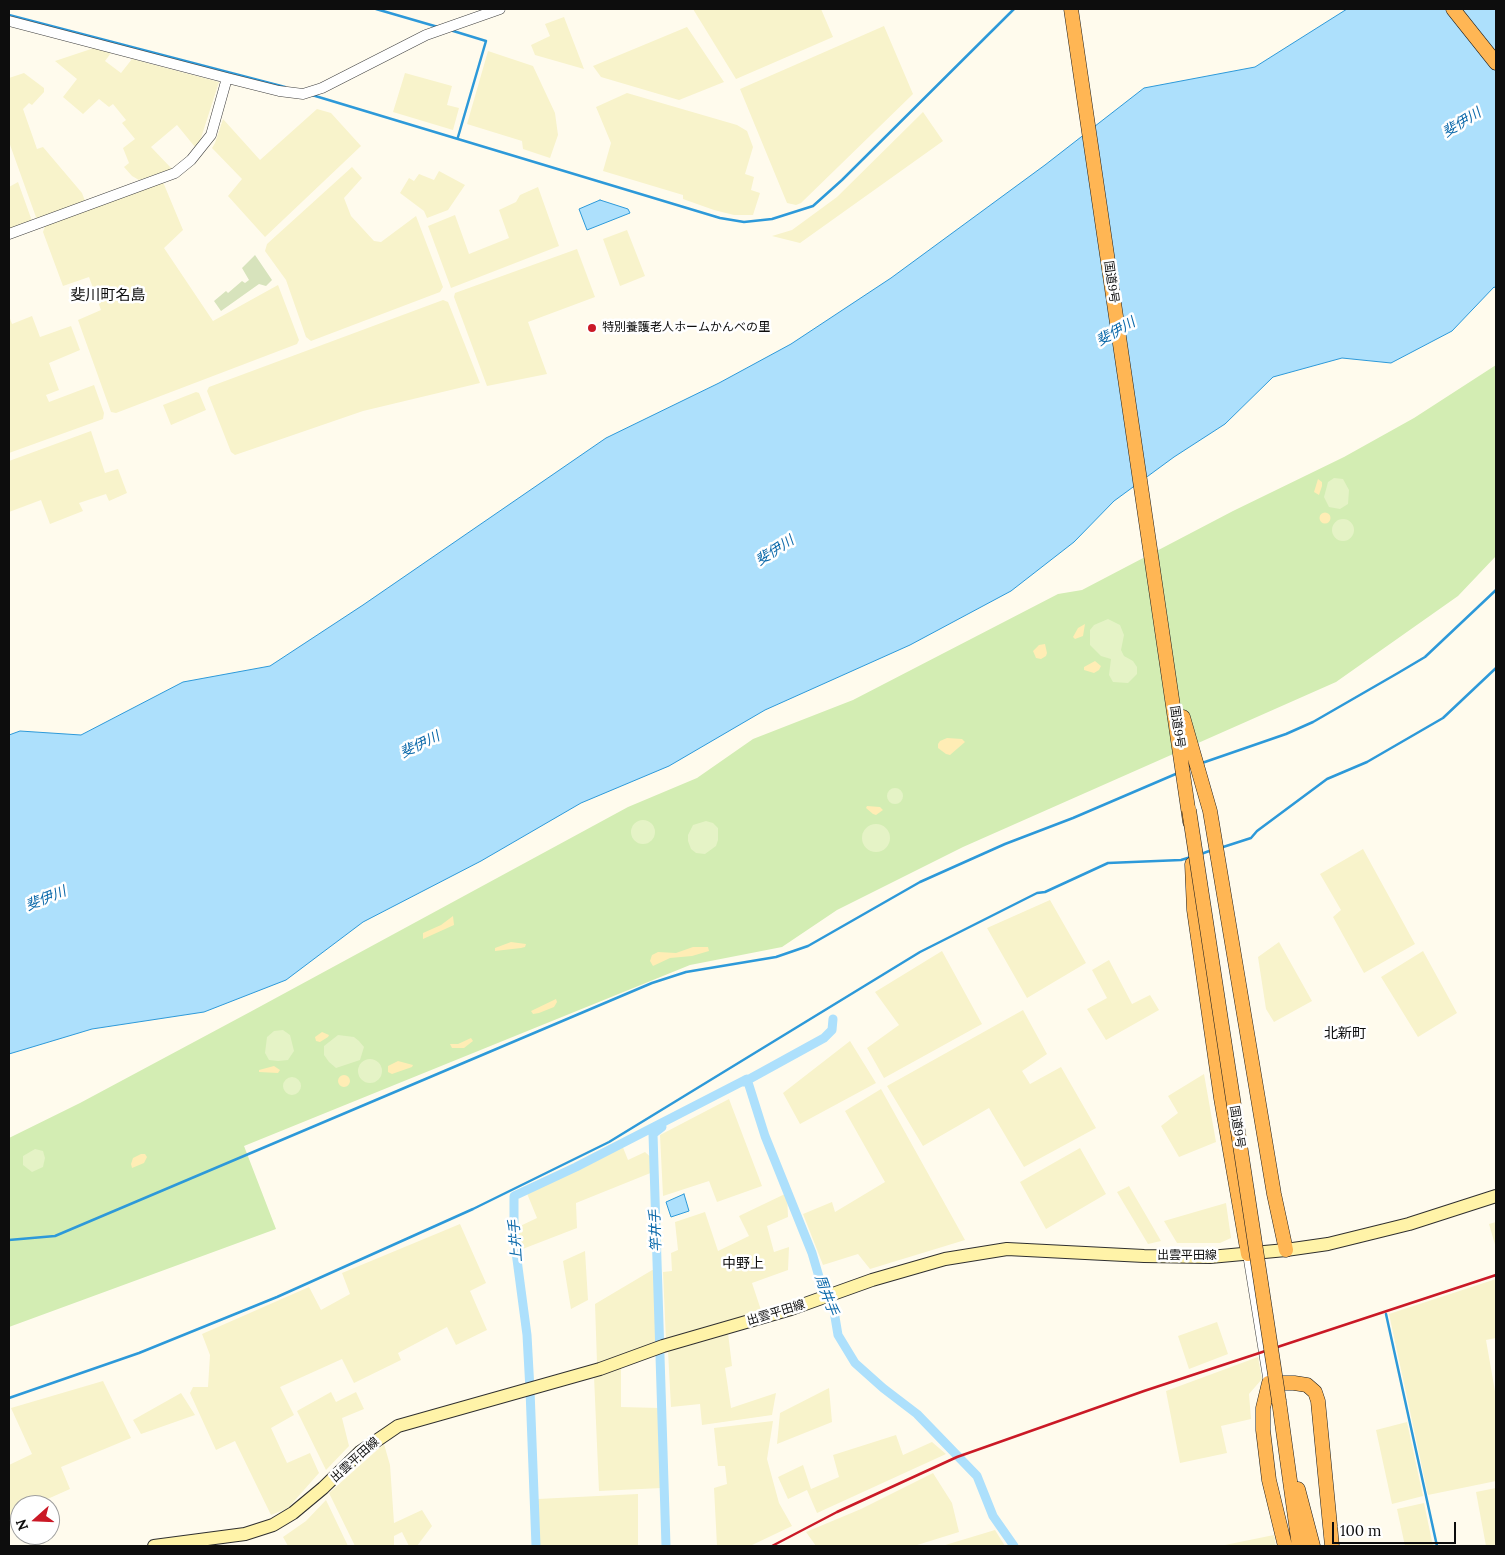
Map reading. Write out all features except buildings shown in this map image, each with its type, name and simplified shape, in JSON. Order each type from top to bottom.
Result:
[{"type":"highway","name":"国道9号","points":[[1071,9],[1299,1546]]},
{"type":"highway","points":[[1453,9],[1496,63]]},
{"type":"highway","points":[[1169,671],[1210,811],[1279,1224],[1286,1250]]},
{"type":"highway","points":[[1189,810],[1194,910],[1220,1098],[1248,1254]]},
{"type":"highway","points":[[1285,1546],[1269,1480],[1263,1430],[1263,1408],[1269,1383],[1306,1385],[1315,1392],[1318,1401],[1332,1546]]},
{"type":"highway","name":"国道9号","points":[[1285,1444],[1313,1546]]},
{"type":"main road","name":"出雲平田線","points":[[154,1546],[245,1534],[273,1525],[292,1513],[323,1488],[360,1452],[398,1426],[591,1372],[663,1346],[791,1309],[872,1280],[945,1259],[1007,1249],[1144,1256],[1210,1257],[1286,1250],[1328,1244],[1409,1224],[1496,1196]]},
{"type":"street","points":[[9,21],[279,91],[303,94],[322,88],[426,35],[500,9]]},
{"type":"street","points":[[9,234],[175,173],[198,153],[211,135],[227,78]]},
{"type":"street","points":[[1248,1254],[1269,1383]]},
{"type":"shaded area","points":[[693,9],[821,9],[833,37],[736,79]]},
{"type":"shaded area","points":[[564,17],[584,69],[535,55],[531,45],[550,36],[545,24]]},
{"type":"shaded area","points":[[884,26],[913,94],[801,203],[796,205],[787,203],[740,89]]},
{"type":"shaded area","points":[[687,27],[724,82],[679,100],[601,77],[593,66]]},
{"type":"shaded area","points":[[94,48],[111,53],[105,61],[121,73],[132,59],[219,82],[200,141],[195,147],[177,125],[151,147],[172,169],[139,180],[132,176],[124,167],[129,163],[123,148],[135,139],[122,123],[126,120],[113,104],[109,107],[99,99],[83,114],[63,97],[77,79],[55,61]]},
{"type":"shaded area","points":[[488,51],[533,66],[555,113],[558,135],[550,158],[523,149],[522,141],[467,124]]},
{"type":"shaded area","points":[[24,73],[44,88],[44,92],[32,105],[29,103],[23,109],[37,149],[43,147],[82,193],[85,201],[37,220],[9,142],[9,78]]},
{"type":"shaded area","points":[[405,73],[452,86],[447,105],[459,108],[453,130],[393,112]]},
{"type":"shaded area","points":[[627,93],[737,125],[747,131],[753,147],[745,174],[754,177],[751,190],[760,193],[753,215],[734,215],[714,210],[683,199],[683,195],[603,171],[611,143],[596,107]]},
{"type":"shaded area","points":[[317,109],[331,113],[361,146],[265,237],[228,196],[242,179],[212,148],[223,119],[260,160]]},
{"type":"shaded area","points":[[923,112],[943,141],[800,243],[772,236],[792,230],[837,197]]},
{"type":"shaded area","points":[[352,167],[362,178],[344,198],[351,216],[374,241],[381,242],[416,216],[443,287],[440,292],[311,341],[306,337],[286,280],[265,251],[267,244]]},
{"type":"shaded area","points":[[439,171],[465,185],[448,210],[427,218],[424,211],[400,193],[409,178],[414,181],[419,174],[434,180]]},
{"type":"shaded area","points":[[18,182],[32,221],[9,230],[9,187]]},
{"type":"shaded area","points":[[163,182],[183,230],[164,248],[213,321],[278,285],[299,340],[297,344],[116,413],[111,412],[78,320],[101,310],[89,277],[63,286],[43,232],[45,226]]},
{"type":"shaded area","points":[[538,187],[559,246],[451,288],[428,226],[455,215],[469,254],[509,238],[499,210],[516,202],[520,195]]},
{"type":"shaded area","points":[[627,230],[645,276],[620,286],[603,239]]},
{"type":"shaded area","points":[[577,249],[595,297],[528,322],[547,374],[487,386],[454,297],[455,293]]},
{"type":"shaded area","points":[[443,300],[448,302],[480,383],[363,411],[235,455],[231,452],[207,391],[209,387]]},
{"type":"shaded area","points":[[9,316],[12,324],[32,316],[40,337],[71,326],[80,350],[49,363],[59,390],[46,395],[49,402],[94,385],[104,413],[103,419],[9,453]]},
{"type":"shaded area","points":[[196,392],[199,393],[206,410],[171,425],[163,405]]},
{"type":"shaded area","points":[[91,431],[105,473],[118,469],[127,493],[109,501],[106,494],[79,503],[83,511],[50,524],[41,500],[9,512],[9,461]]},
{"type":"shaded area","points":[[1363,849],[1415,944],[1364,973],[1333,917],[1341,910],[1320,874]]},
{"type":"shaded area","points":[[1050,900],[1086,963],[1027,998],[987,928]]},
{"type":"shaded area","points":[[1279,942],[1312,1001],[1274,1022],[1266,1009],[1258,957]]},
{"type":"shaded area","points":[[942,951],[982,1024],[884,1078],[867,1048],[899,1025],[875,992]]},
{"type":"shaded area","points":[[1423,951],[1457,1013],[1418,1037],[1381,977]]},
{"type":"shaded area","points":[[1109,960],[1132,1004],[1150,995],[1159,1010],[1106,1040],[1087,1009],[1107,998],[1092,970]]},
{"type":"shaded area","points":[[1023,1010],[1047,1054],[1022,1071],[1030,1084],[1061,1067],[1096,1128],[1024,1167],[989,1108],[923,1146],[887,1086]]},
{"type":"shaded area","points":[[850,1041],[876,1083],[800,1124],[783,1093]]},
{"type":"shaded area","points":[[1204,1074],[1216,1142],[1179,1157],[1161,1126],[1178,1113],[1168,1096]]},
{"type":"shaded area","points":[[881,1089],[965,1240],[870,1269],[858,1254],[823,1265],[803,1214],[832,1202],[835,1212],[885,1182],[845,1111]]},
{"type":"shaded area","points":[[729,1099],[762,1186],[717,1202],[709,1181],[663,1196],[660,1135]]},
{"type":"shaded area","points":[[622,1145],[628,1160],[645,1152],[653,1159],[653,1172],[576,1203],[577,1228],[520,1250],[518,1227],[537,1218],[526,1191]]},
{"type":"shaded area","points":[[1080,1148],[1106,1194],[1046,1229],[1020,1182]]},
{"type":"shaded area","points":[[1129,1186],[1161,1241],[1148,1244],[1117,1192]]},
{"type":"shaded area","points":[[787,1193],[788,1217],[767,1226],[774,1252],[789,1247],[788,1270],[752,1283],[762,1313],[666,1341],[663,1272],[672,1271],[671,1253],[678,1250],[675,1222],[705,1212],[718,1251],[749,1236],[739,1216]]},
{"type":"shaded area","points":[[1226,1203],[1231,1238],[1220,1243],[1177,1243],[1164,1221]]},
{"type":"shaded area","points":[[1496,1222],[1496,1248],[1489,1224]]},
{"type":"shaded area","points":[[460,1224],[486,1283],[470,1291],[487,1330],[456,1345],[447,1327],[398,1353],[401,1360],[354,1383],[342,1359],[280,1387],[294,1415],[271,1428],[287,1463],[310,1453],[319,1473],[288,1508],[271,1515],[235,1441],[216,1450],[190,1393],[193,1387],[208,1387],[210,1355],[202,1334],[309,1287],[321,1310],[350,1294],[342,1273]]},
{"type":"shaded area","points":[[585,1251],[588,1300],[571,1309],[563,1261]]},
{"type":"shaded area","points":[[654,1269],[658,1343],[597,1363],[595,1304]]},
{"type":"shaded area","points":[[1496,1279],[1496,1338],[1486,1340],[1496,1397],[1496,1481],[1428,1495],[1389,1314]]},
{"type":"shaded area","points":[[1217,1322],[1228,1354],[1189,1369],[1178,1336]]},
{"type":"shaded area","points":[[728,1333],[732,1366],[725,1368],[731,1408],[776,1393],[772,1415],[702,1425],[700,1404],[671,1407],[668,1351]]},
{"type":"shaded area","points":[[1258,1357],[1262,1379],[1249,1394],[1251,1419],[1221,1426],[1227,1453],[1180,1463],[1166,1391]]},
{"type":"shaded area","points":[[621,1367],[621,1407],[660,1408],[662,1488],[599,1491],[594,1376]]},
{"type":"shaded area","points":[[103,1381],[131,1438],[61,1467],[70,1489],[56,1495],[10,1495],[9,1516],[9,1465],[32,1454],[11,1408]]},
{"type":"shaded area","points":[[829,1388],[832,1422],[777,1444],[780,1413]]},
{"type":"shaded area","points":[[331,1392],[336,1402],[356,1392],[364,1409],[342,1418],[349,1446],[326,1470],[297,1411]]},
{"type":"shaded area","points":[[181,1393],[195,1415],[141,1434],[133,1420]]},
{"type":"shaded area","points":[[773,1421],[767,1459],[779,1503],[792,1526],[750,1546],[717,1546],[714,1488],[727,1484],[725,1466],[718,1466],[714,1428]]},
{"type":"shaded area","points":[[1407,1422],[1423,1496],[1392,1504],[1376,1430]]},
{"type":"shaded area","points":[[896,1435],[903,1455],[932,1442],[946,1454],[817,1513],[807,1490],[788,1499],[778,1477],[803,1465],[811,1489],[839,1477],[833,1455]]},
{"type":"shaded area","points":[[384,1444],[390,1465],[394,1523],[422,1510],[432,1526],[417,1546],[409,1546],[402,1532],[394,1536],[394,1546],[355,1546],[329,1493]]},
{"type":"shaded area","points":[[933,1473],[952,1503],[959,1532],[914,1546],[816,1546],[806,1532],[861,1509]]},
{"type":"shaded area","points":[[1496,1488],[1496,1546],[1486,1546],[1476,1492]]},
{"type":"shaded area","points":[[638,1494],[638,1546],[539,1546],[538,1499]]},
{"type":"shaded area","points":[[326,1500],[348,1546],[288,1546],[283,1537],[306,1521]]},
{"type":"shaded area","points":[[1424,1503],[1433,1546],[1405,1546],[1397,1509]]},
{"type":"shaded area","points":[[995,1530],[1005,1546],[942,1546]]},
{"type":"shaded area","points":[[1274,1535],[1276,1546],[1220,1546]]},
{"type":"green space","points":[[255,255],[272,280],[266,286],[259,284],[221,311],[214,301],[226,291],[228,293],[242,281],[245,283],[249,280],[242,268]]},
{"type":"green space","points":[[1496,365],[1496,556],[1458,596],[1336,682],[963,847],[837,910],[782,947],[690,965],[244,1146],[276,1229],[9,1327],[9,1138],[80,1103],[628,807],[697,778],[753,739],[853,700],[1058,594],[1082,590],[1233,511],[1344,457],[1414,418]]},
{"type":"green space","points":[[1334,478],[1343,479],[1349,490],[1348,504],[1340,509],[1329,507],[1324,497],[1328,482]]},
{"type":"green space","points":[[1343,519],[1353,526],[1354,530],[1347,540],[1343,541],[1333,534],[1332,530],[1339,520]]},
{"type":"green space","points":[[1108,619],[1120,625],[1124,635],[1121,650],[1124,656],[1133,661],[1137,667],[1137,674],[1128,683],[1113,682],[1109,675],[1111,659],[1101,656],[1090,645],[1090,630],[1094,625]]},
{"type":"green space","points":[[895,788],[901,790],[903,796],[901,802],[895,804],[889,802],[887,796],[889,790]]},
{"type":"green space","points":[[638,820],[648,820],[655,827],[655,837],[648,844],[638,844],[631,837],[631,827]]},
{"type":"green space","points":[[706,821],[713,823],[718,828],[718,840],[716,846],[705,854],[696,853],[691,849],[688,835],[693,825]]},
{"type":"green space","points":[[876,824],[886,828],[890,838],[886,848],[876,852],[866,848],[862,838],[866,828]]},
{"type":"green space","points":[[283,1030],[290,1035],[294,1051],[288,1060],[269,1060],[265,1053],[267,1037],[274,1031]]},
{"type":"green space","points":[[338,1035],[354,1037],[359,1041],[364,1047],[360,1060],[336,1068],[329,1062],[324,1055],[324,1046]]},
{"type":"green space","points":[[370,1059],[379,1062],[382,1071],[379,1080],[370,1083],[361,1080],[358,1071],[361,1062]]},
{"type":"green space","points":[[292,1077],[298,1080],[301,1086],[298,1092],[292,1095],[286,1092],[283,1086],[286,1080]]},
{"type":"green space","points":[[35,1149],[43,1151],[45,1158],[43,1167],[32,1172],[23,1165],[23,1156]]},
{"type":"sand","points":[[1318,479],[1322,482],[1319,495],[1314,492]]},
{"type":"sand","points":[[1325,512],[1331,518],[1325,524],[1319,518]]},
{"type":"sand","points":[[1085,624],[1083,636],[1075,639],[1073,637],[1078,628]]},
{"type":"sand","points":[[1045,644],[1046,656],[1041,659],[1036,658],[1033,651],[1039,645]]},
{"type":"sand","points":[[1095,661],[1101,666],[1099,670],[1094,673],[1084,670],[1084,667]]},
{"type":"sand","points":[[947,738],[962,739],[965,742],[950,755],[938,748],[940,741]]},
{"type":"sand","points":[[867,806],[880,807],[883,810],[876,815],[866,808]]},
{"type":"sand","points":[[453,916],[454,925],[423,939],[423,933],[441,925]]},
{"type":"sand","points":[[511,942],[526,944],[525,947],[521,948],[495,951],[495,948]]},
{"type":"sand","points":[[693,947],[708,947],[709,951],[692,956],[670,958],[653,966],[650,961],[652,955],[658,952],[676,953]]},
{"type":"sand","points":[[556,999],[557,1002],[554,1007],[539,1013],[533,1014],[531,1011]]},
{"type":"sand","points":[[322,1032],[329,1035],[328,1037],[320,1042],[316,1041],[315,1037]]},
{"type":"sand","points":[[471,1038],[473,1041],[464,1048],[452,1048],[450,1044],[458,1044]]},
{"type":"sand","points":[[398,1061],[413,1065],[392,1074],[388,1072],[388,1066]]},
{"type":"sand","points":[[274,1066],[280,1070],[278,1073],[259,1072],[259,1070]]},
{"type":"sand","points":[[342,1075],[346,1075],[350,1081],[346,1087],[342,1087],[338,1083],[338,1079]]},
{"type":"sand","points":[[145,1154],[147,1157],[144,1163],[132,1168],[133,1158]]},
{"type":"water","name":"斐伊川","points":[[1347,9],[1496,9],[1496,288],[1494,287],[1452,331],[1391,363],[1342,358],[1273,377],[1225,424],[1174,457],[1114,501],[1074,542],[1011,591],[910,645],[765,710],[669,766],[581,803],[481,861],[363,922],[286,980],[204,1012],[92,1029],[9,1054],[9,735],[20,731],[81,735],[183,682],[270,666],[363,605],[606,438],[719,383],[791,344],[891,278],[1045,165],[1144,88],[1255,67]]},
{"type":"water","points":[[600,200],[628,209],[630,213],[587,230],[579,209]]},
{"type":"water","points":[[684,1194],[689,1211],[671,1217],[666,1202]]},
{"type":"waterway","points":[[376,9],[438,27]]},
{"type":"waterway","points":[[312,95],[720,218],[744,222],[772,219],[813,206],[842,180],[1014,9]]},
{"type":"waterway","points":[[9,15],[285,87]]},
{"type":"waterway","points":[[450,30],[486,41],[458,137]]},
{"type":"waterway","points":[[1202,763],[1286,734],[1313,722],[1398,673],[1425,657],[1496,590]]},
{"type":"waterway","points":[[1220,848],[1251,838],[1257,831],[1327,779],[1367,762],[1443,718],[1496,668]]},
{"type":"waterway","points":[[9,1240],[55,1236],[652,983],[686,972],[776,957],[808,946],[920,882],[1005,844],[1073,818],[1178,773]]},
{"type":"waterway","points":[[1201,854],[1212,850]]},
{"type":"waterway","points":[[9,1398],[139,1353],[277,1297],[473,1209],[609,1142],[920,952],[1037,893],[1045,892],[1108,863],[1181,860],[1191,857]]},
{"type":"waterway","name":"竿井手","points":[[744,1082],[824,1038],[832,1030],[833,1019]]},
{"type":"waterway","name":"上井手","points":[[536,1546],[527,1335],[514,1237],[514,1196],[576,1167],[747,1079],[765,1136],[812,1253],[827,1304],[833,1305],[838,1335],[855,1363],[883,1388],[917,1414],[977,1476],[993,1516],[1014,1546]]},
{"type":"waterway","name":"竿井手","points":[[662,1127],[653,1134],[666,1546]]},
{"type":"waterway","points":[[1386,1314],[1437,1546]]},
{"type":"railway","points":[[772,1546],[837,1512],[957,1457],[1144,1391],[1496,1275]]},
{"type":"place","name":"特別養護老人ホームかんべの里","points":[[592,328]]},
{"type":"district","name":"斐川町名島","points":[[108,296]]},
{"type":"district","name":"北新町","points":[[1345,1034]]},
{"type":"district","name":"中野上","points":[[743,1264]]},
{"type":"water label","name":"周井手","points":[[826,1295]]}]
